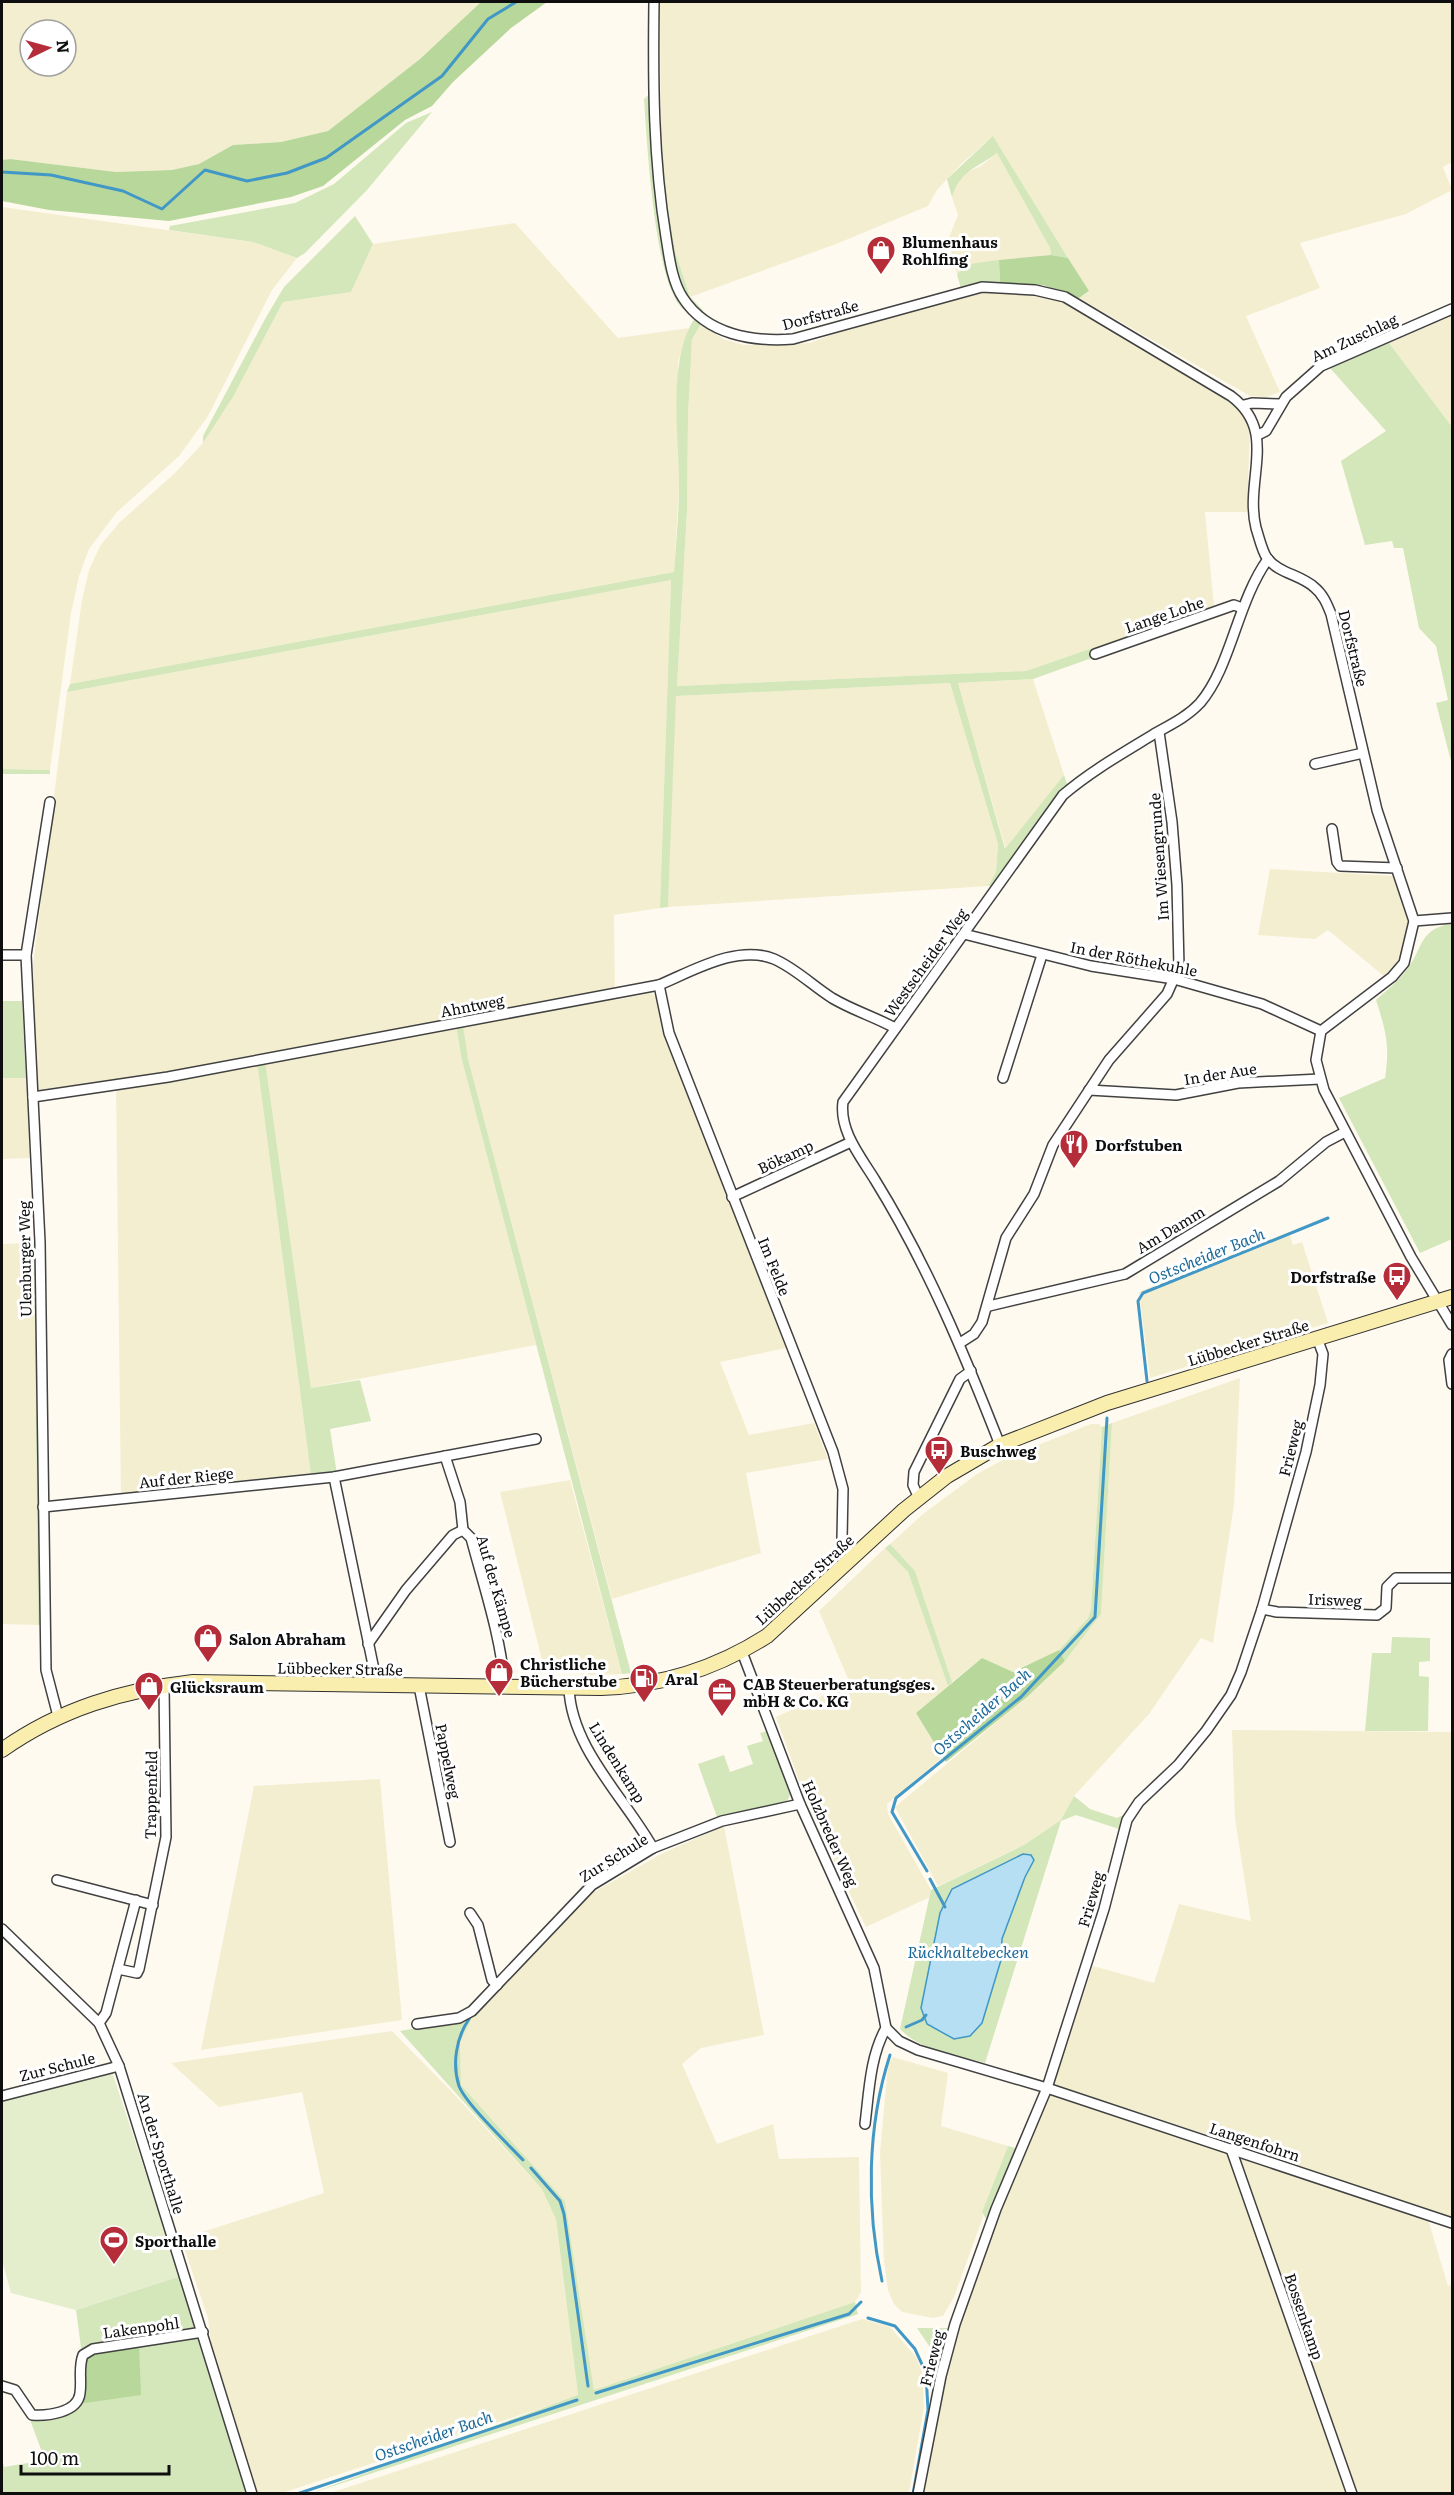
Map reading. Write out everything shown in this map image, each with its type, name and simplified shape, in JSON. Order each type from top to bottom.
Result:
[{"type":"main road","name":"Lübbecker Straße","points":[[2,1750],[58,1716],[118,1694],[164,1686],[231,1682],[569,1688],[648,1684],[684,1675],[742,1652],[790,1617],[919,1498],[947,1476],[1000,1444],[1107,1403],[1452,1297]]},
{"type":"street","name":"Dorfstraße","points":[[654,2],[654,126],[658,186],[675,278],[683,298],[702,317],[732,335],[768,341],[793,339],[982,287],[1035,290],[1065,297],[1244,405]]},
{"type":"street","name":"Am Zuschlag","points":[[1258,435],[1266,431],[1280,404],[1321,366],[1452,309]]},
{"type":"street","points":[[1268,559],[1256,527],[1254,504],[1258,435],[1255,422],[1244,405],[1280,404]]},
{"type":"street","name":"Dorfstraße","points":[[1268,559],[1314,586],[1323,597],[1331,614],[1363,753],[1414,921]]},
{"type":"street","name":"Westscheider Weg","points":[[1000,1444],[960,1343],[889,1203],[851,1142],[841,1113],[843,1102],[1063,795],[1080,780],[1183,718],[1199,704],[1212,686],[1254,579],[1268,559]]},
{"type":"street","name":"Lange Lohe","points":[[1095,654],[1234,605],[1242,608]]},
{"type":"street","name":"Im Wiesengrunde","points":[[1159,732],[1169,787],[1178,885],[1179,966],[1174,979]]},
{"type":"street","points":[[1315,764],[1363,753]]},
{"type":"street","name":"Ulenburger Weg","points":[[50,802],[26,956],[40,1242],[46,1670],[58,1716]]},
{"type":"street","points":[[1332,829],[1337,862],[1341,866],[1397,868]]},
{"type":"street","points":[[1452,918],[1414,921],[1404,963],[1392,977],[1321,1031],[1316,1048],[1320,1079],[1346,1132],[1452,1325]]},
{"type":"street","name":"In der Röthekuhle","points":[[964,934],[1091,966],[1174,979],[1262,1004],[1321,1031]]},
{"type":"street","points":[[2,955],[26,956]]},
{"type":"street","name":"Ahntweg","points":[[33,1097],[168,1077],[659,985],[717,961],[755,955],[774,960],[833,999],[895,1028]]},
{"type":"street","points":[[1003,1078],[1042,955]]},
{"type":"street","points":[[960,1343],[974,1334],[989,1306],[998,1258],[1006,1238],[1034,1194],[1053,1145],[1109,1060],[1167,994],[1174,979]]},
{"type":"street","name":"Im Felde","points":[[659,985],[669,1033],[833,1452],[843,1489],[842,1539],[853,1558]]},
{"type":"street","name":"In der Aue","points":[[1089,1090],[1176,1095],[1238,1083],[1320,1079]]},
{"type":"street","name":"Am Damm","points":[[989,1306],[1125,1274],[1279,1181],[1326,1142],[1346,1132]]},
{"type":"street","name":"Bökamp","points":[[732,1197],[851,1142]]},
{"type":"street","name":"Frieweg","points":[[918,2493],[941,2376],[955,2324],[996,2209],[1047,2088],[1104,1909],[1127,1820],[1139,1802],[1178,1765],[1231,1695],[1262,1609],[1306,1452],[1320,1385],[1323,1354],[1317,1338]]},
{"type":"street","points":[[1452,1354],[1449,1360],[1452,1384]]},
{"type":"street","points":[[919,1498],[913,1485],[914,1472],[960,1378],[970,1371]]},
{"type":"street","name":"Auf der Riege","points":[[43,1507],[333,1477],[536,1439]]},
{"type":"street","name":"Auf der Kämpe","points":[[445,1456],[460,1502],[463,1530],[471,1538],[474,1548],[503,1665],[505,1688]]},
{"type":"street","points":[[333,1477],[377,1684]]},
{"type":"street","name":"Auf der Kämpe","points":[[368,1644],[406,1590],[453,1535],[463,1530]]},
{"type":"street","name":"Irisweg","points":[[1262,1609],[1277,1612],[1377,1615],[1386,1608],[1387,1587],[1396,1578],[1452,1578]]},
{"type":"street","name":"Holzbreder Weg","points":[[742,1652],[800,1804],[874,1968],[886,2028]]},
{"type":"street","name":"Trappenfeld","points":[[118,1969],[137,1973],[139,1969],[166,1837],[164,1686]]},
{"type":"street","name":"Pappelweg","points":[[419,1686],[450,1842]]},
{"type":"street","name":"Lindenkamp","points":[[569,1688],[570,1710],[585,1741],[653,1848]]},
{"type":"street","name":"Zur Schule","points":[[417,2024],[459,2018],[481,2004],[581,1894],[653,1848],[722,1821],[800,1804]]},
{"type":"street","points":[[57,1880],[153,1905]]},
{"type":"street","points":[[99,2023],[106,2013],[136,1900]]},
{"type":"street","points":[[470,1913],[478,1925],[492,1980],[497,1985]]},
{"type":"street","name":"An der Sporthalle","points":[[2,1929],[99,2023],[119,2066],[252,2493]]},
{"type":"street","points":[[865,2124],[872,2071],[880,2038],[886,2028],[899,2041],[918,2050],[1047,2088]]},
{"type":"street","name":"Zur Schule","points":[[2,2096],[119,2066]]},
{"type":"street","name":"Langenfohrn","points":[[1047,2088],[1452,2223]]},
{"type":"street","name":"Bossenkamp","points":[[1231,2149],[1352,2493]]},
{"type":"street","name":"Lakenpohl","points":[[2,2386],[15,2390],[32,2415],[57,2413],[77,2403],[80,2396],[80,2363],[83,2355],[93,2349],[203,2332]]},
{"type":"shaded area","points":[[4,2],[481,2],[420,59],[328,131],[281,142],[233,145],[199,164],[172,170],[116,172],[10,159],[2,160],[2,9]]},
{"type":"shaded area","points":[[660,2],[1452,2],[1452,162],[1443,167],[1452,190],[1406,214],[1300,243],[1320,288],[1246,316],[1280,392],[1266,397],[1250,396],[1079,298],[1089,292],[993,136],[961,164],[937,190],[928,206],[836,244],[690,297],[675,251],[661,165]]},
{"type":"shaded area","points":[[997,153],[1050,248],[1051,255],[968,264],[957,274],[948,240],[958,215],[952,197],[954,187],[963,174],[981,166]]},
{"type":"shaded area","points":[[2,207],[253,242],[297,258],[272,290],[208,416],[179,456],[116,513],[89,549],[79,576],[71,613],[50,770],[2,769]]},
{"type":"shaded area","points":[[515,223],[618,338],[689,328],[678,362],[679,487],[674,572],[70,684],[82,600],[89,570],[100,546],[119,523],[175,473],[203,443],[233,397],[283,302],[351,292],[373,244]]},
{"type":"shaded area","points":[[992,291],[1026,292],[1054,298],[1076,308],[1228,399],[1241,410],[1250,431],[1247,512],[1205,512],[1214,606],[1026,671],[677,686],[687,511],[692,339],[701,324],[723,339],[744,345],[810,343],[855,326],[957,297]]},
{"type":"shaded area","points":[[1452,316],[1452,427],[1389,343]]},
{"type":"shaded area","points":[[671,580],[660,908],[614,915],[615,1000],[651,993],[656,997],[665,1035],[786,1348],[720,1362],[749,1435],[814,1423],[828,1459],[746,1473],[761,1553],[612,1599],[468,1059],[462,1026],[456,1028],[462,1060],[536,1345],[311,1388],[265,1060],[257,1061],[312,1483],[121,1502],[116,1083],[42,1092],[37,1089],[33,965],[67,692]]},
{"type":"shaded area","points":[[1033,679],[1064,775],[1006,850],[958,683]]},
{"type":"shaded area","points":[[950,683],[998,844],[996,872],[988,886],[668,907],[675,696]]},
{"type":"shaded area","points":[[1270,869],[1394,876],[1407,915],[1409,929],[1405,947],[1392,970],[1385,977],[1328,930],[1315,939],[1258,935]]},
{"type":"shaded area","points":[[2,1078],[26,1078],[30,1158],[2,1159]]},
{"type":"shaded area","points":[[1289,1232],[1293,1245],[1302,1242],[1328,1323],[1150,1378],[1139,1292]]},
{"type":"shaded area","points":[[34,1243],[38,1625],[2,1624],[2,1244]]},
{"type":"shaded area","points":[[1240,1378],[1234,1504],[1213,1643],[1201,1638],[1149,1714],[1074,1796],[1061,1820],[1024,1845],[938,1886],[895,1807],[1027,1697],[1065,1661],[1101,1614],[1112,1423]]},
{"type":"shaded area","points":[[1091,1424],[1099,1424],[1102,1427],[1091,1610],[1088,1618],[1059,1650],[1012,1672],[982,1658],[952,1682],[915,1571],[890,1544],[923,1514],[977,1474],[1010,1456]]},
{"type":"shaded area","points":[[570,1480],[622,1674],[587,1675],[543,1664],[500,1492]]},
{"type":"shaded area","points":[[885,1548],[908,1572],[948,1686],[916,1713],[943,1757],[887,1804],[888,1814],[931,1890],[930,1897],[866,1927],[809,1808],[776,1717],[850,1683],[819,1611]]},
{"type":"shaded area","points":[[1232,1730],[1452,1732],[1452,2218],[1053,2085],[1093,1966],[1154,1983],[1179,1904],[1251,1921],[1235,1819]]},
{"type":"shaded area","points":[[380,1779],[402,2020],[201,2050],[254,1786]]},
{"type":"shaded area","points":[[724,1826],[764,2035],[701,2048],[682,2064],[717,2144],[773,2124],[779,2159],[859,2157],[861,2292],[855,2302],[594,2390],[565,2201],[461,2085],[460,2042],[472,2018],[592,1893],[663,1853]]},
{"type":"shaded area","points":[[392,2031],[542,2189],[551,2204],[556,2219],[578,2396],[282,2493],[257,2493],[211,2343],[208,2318],[181,2239],[324,2193],[302,2092],[219,2107],[171,2063]]},
{"type":"shaded area","points":[[893,2057],[948,2073],[941,2126],[1008,2146],[982,2212],[983,2217],[954,2297],[943,2316],[933,2318],[902,2312],[894,2304],[888,2290],[884,2261],[880,2153],[888,2065]]},
{"type":"shaded area","points":[[1051,2093],[1427,2216],[1448,2286],[1452,2285],[1452,2493],[924,2494],[945,2377],[956,2333],[1001,2210]]},
{"type":"shaded area","points":[[862,2319],[890,2327],[916,2357],[922,2372],[924,2406],[909,2493],[330,2493]]},
{"type":"green space","points":[[481,2],[547,2],[511,28],[453,82],[432,106],[405,120],[323,186],[291,197],[169,221],[49,210],[2,201],[2,160],[10,159],[116,172],[172,170],[199,164],[233,145],[281,142],[328,131],[420,59]]},
{"type":"green space","points":[[658,87],[661,165],[675,251],[690,297],[703,310],[696,318],[701,324],[692,339],[687,511],[677,686],[1026,671],[1214,606],[1215,614],[1033,679],[958,683],[1005,849],[1064,775],[1067,784],[991,886],[988,886],[996,872],[998,844],[950,683],[676,696],[668,907],[660,908],[671,580],[67,692],[70,684],[674,572],[679,496],[678,376],[686,335],[695,318],[681,307],[672,291],[658,240],[644,99]]},
{"type":"green space","points":[[432,112],[367,190],[305,253],[297,258],[253,242],[169,230],[170,226],[295,203],[334,184],[406,123]]},
{"type":"green space","points":[[993,136],[1068,258],[1051,255],[1050,248],[997,153],[969,171],[960,181],[952,197],[947,179]]},
{"type":"green space","points":[[355,216],[373,244],[351,292],[283,302],[233,397],[203,443],[203,436],[284,287]]},
{"type":"green space","points":[[1051,255],[1068,258],[1089,291],[1079,298],[1043,285],[1000,284],[999,260]]},
{"type":"green space","points":[[999,260],[1000,284],[961,289],[957,274],[968,264]]},
{"type":"green space","points":[[1389,343],[1452,427],[1452,765],[1436,703],[1448,700],[1436,646],[1419,628],[1403,548],[1394,548],[1392,541],[1365,545],[1341,461],[1386,431],[1330,368]]},
{"type":"green space","points":[[2,769],[50,770],[50,774],[2,774]]},
{"type":"green space","points":[[1452,923],[1452,1239],[1420,1253],[1339,1098],[1385,1078],[1386,1039],[1376,1000],[1405,972],[1428,934]]},
{"type":"green space","points":[[2,1001],[22,1001],[26,1078],[2,1078]]},
{"type":"green space","points":[[463,1026],[468,1059],[631,1673],[622,1674],[462,1060],[456,1027]]},
{"type":"green space","points":[[265,1060],[311,1388],[360,1380],[371,1421],[330,1429],[338,1481],[312,1483],[257,1061]]},
{"type":"green space","points":[[34,1243],[44,1243],[51,1623],[38,1625]]},
{"type":"green space","points":[[1112,1423],[1101,1614],[1065,1661],[1059,1650],[1088,1618],[1091,1610],[1102,1427]]},
{"type":"green space","points":[[890,1544],[915,1571],[952,1682],[948,1686],[908,1572],[885,1548]]},
{"type":"green space","points":[[1392,1637],[1430,1638],[1430,1661],[1419,1662],[1419,1676],[1429,1677],[1428,1731],[1365,1731],[1372,1653],[1391,1653]]},
{"type":"green space","points":[[1059,1650],[1065,1661],[1027,1697],[946,1762],[916,1713],[982,1658],[1013,1672]]},
{"type":"green space","points":[[768,1731],[790,1795],[787,1801],[717,1817],[698,1764],[724,1755],[730,1772],[753,1764],[747,1746],[763,1741],[760,1733]]},
{"type":"green space","points":[[1074,1796],[1090,1809],[1117,1818],[1125,1814],[1119,1829],[1076,1815],[1061,1821],[985,2063],[939,2051],[908,2036],[900,2029],[931,1890],[1024,1845],[1061,1820]]},
{"type":"green space","points":[[472,2018],[460,2042],[461,2085],[565,2201],[594,2390],[855,2302],[858,2314],[309,2494],[578,2395],[556,2219],[542,2189],[400,2031]]},
{"type":"green space","points":[[111,2069],[180,2276],[76,2310],[11,2293],[2,2260],[2,2099]]},
{"type":"green space","points":[[1008,2146],[1019,2149],[986,2219],[982,2212]]},
{"type":"green space","points":[[180,2276],[248,2493],[2,2493],[2,2459],[4,2467],[45,2460],[29,2417],[78,2404],[83,2362],[76,2310]]},
{"type":"green space","points":[[917,2328],[947,2328],[938,2359]]},
{"type":"green space","points":[[139,2346],[141,2395],[78,2404],[86,2356],[95,2351]]},
{"type":"water","name":"Rückhaltebecken","points":[[1023,1854],[1031,1855],[1034,1860],[1025,1877],[1002,1939],[1001,1960],[982,2023],[970,2036],[954,2039],[927,2024],[921,2008],[940,1913],[952,1889]]},
{"type":"waterway","points":[[2,172],[51,175],[123,191],[162,209],[205,170],[247,181],[287,173],[326,158],[442,76],[488,19],[516,2]]},
{"type":"waterway","name":"Ostscheider Bach","points":[[1147,1381],[1138,1301],[1143,1293],[1328,1218]]},
{"type":"waterway","name":"Ostscheider Bach","points":[[927,1871],[892,1812],[896,1798],[1021,1697],[1095,1617],[1107,1418]]},
{"type":"waterway","name":"Ostscheider Bach","points":[[930,1879],[945,1907]]},
{"type":"waterway","name":"Ostscheider Bach","points":[[906,2027],[922,2020],[926,2015]]},
{"type":"waterway","points":[[469,2019],[458,2043],[456,2069],[459,2086],[478,2113],[523,2160]]},
{"type":"waterway","name":"Ostscheider Bach","points":[[882,2281],[873,2225],[871,2168],[877,2110],[890,2055]]},
{"type":"waterway","points":[[531,2168],[560,2201],[564,2214],[588,2386]]},
{"type":"waterway","name":"Ostscheider Bach","points":[[596,2393],[849,2314],[861,2302]]},
{"type":"waterway","points":[[868,2318],[895,2326],[915,2349],[926,2373],[928,2410],[913,2494]]},
{"type":"waterway","name":"Ostscheider Bach","points":[[297,2494],[577,2400]]},
{"type":"place","name":"Blumenhaus Rohlfing","points":[[881,276]]},
{"type":"place","name":"Dorfstuben","points":[[1074,1170]]},
{"type":"place","name":"Dorfstraße","points":[[1397,1302]]},
{"type":"place","name":"Buschweg","points":[[939,1476]]},
{"type":"place","name":"Salon Abraham","points":[[208,1664]]},
{"type":"place","name":"Christliche Bücherstube","points":[[499,1698]]},
{"type":"place","name":"Aral","points":[[644,1704]]},
{"type":"place","name":"Glücksraum","points":[[149,1712]]},
{"type":"place","name":"CAB Steuerberatungsges. mbH & Co. KG","points":[[722,1718]]},
{"type":"place","name":"Sporthalle","points":[[114,2266]]}]
